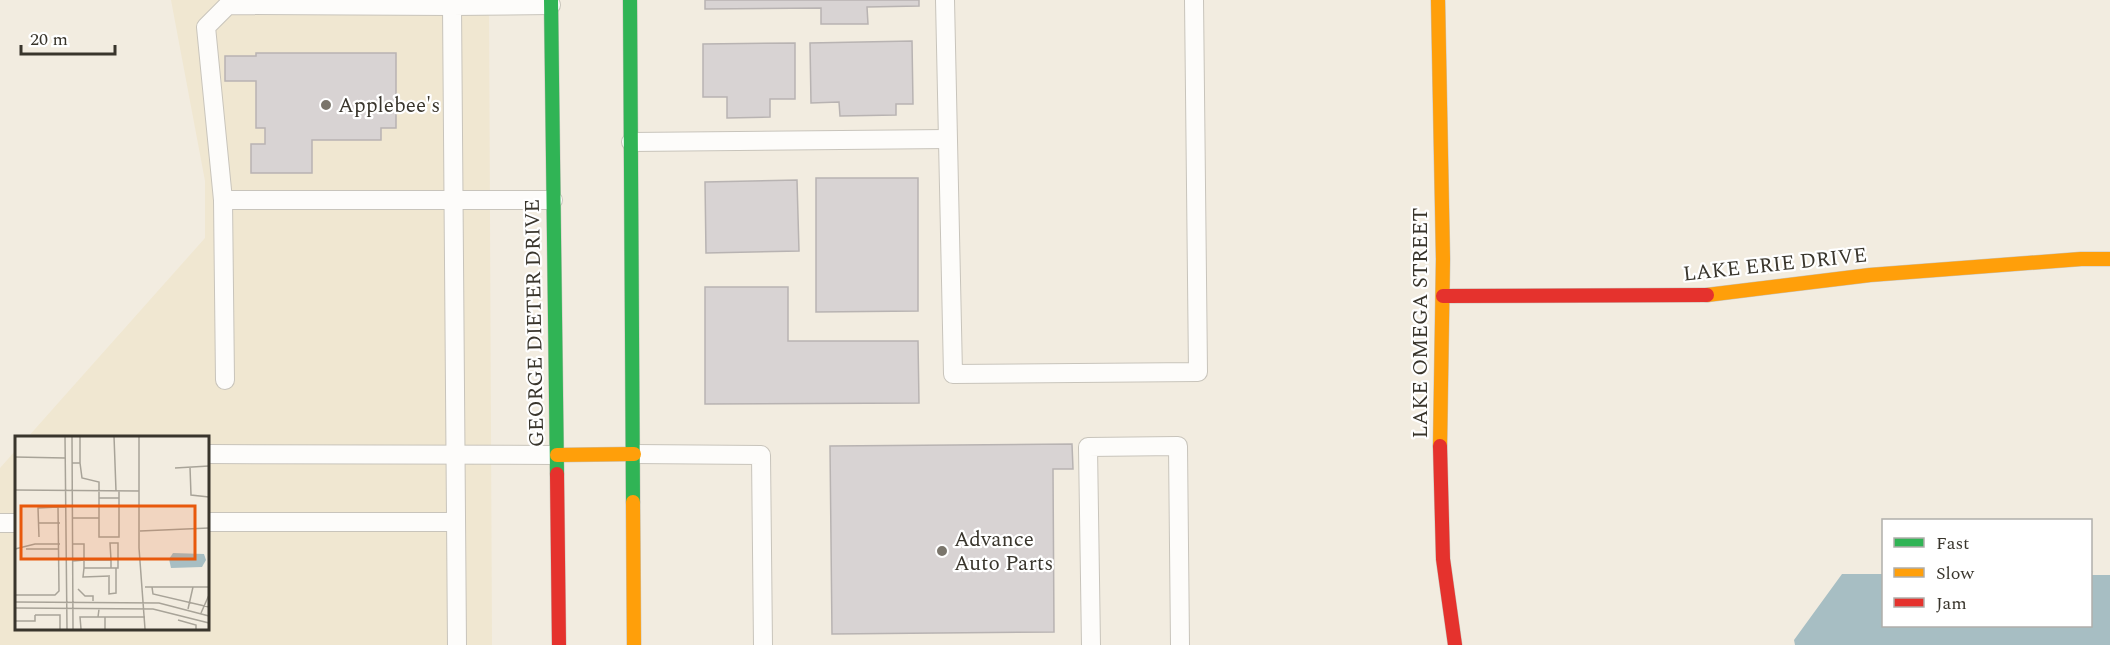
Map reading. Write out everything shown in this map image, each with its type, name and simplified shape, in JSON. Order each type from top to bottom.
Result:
[{"type":"main road","points":[[630,0],[634,645]]},
{"type":"main road","name":"LAKE OMEGA STREET","points":[[1438,0],[1443,296],[1439,506],[1443,573],[1455,645]]},
{"type":"main road","name":"GEORGE DIETER DRIVE","points":[[551,3],[559,645]]},
{"type":"main road","name":"LAKE ERIE DRIVE","points":[[1443,296],[1717,295],[1870,275],[2081,259],[2110,259]]},
{"type":"main road","points":[[557,455],[634,454]]},
{"type":"lane","points":[[945,0],[953,374],[1198,372],[1194,0]]},
{"type":"lane","points":[[225,380],[223,200],[206,27],[228,5],[453,6],[551,3]]},
{"type":"lane","points":[[453,6],[457,645]]},
{"type":"lane","points":[[631,142],[947,139]]},
{"type":"lane","points":[[223,200],[553,200]]},
{"type":"lane","points":[[1091,645],[1088,447],[1178,446],[1180,645]]},
{"type":"lane","points":[[208,454],[557,455]]},
{"type":"lane","points":[[634,454],[761,455],[763,645]]},
{"type":"lane","points":[[208,522],[456,522]]},
{"type":"shaded area","points":[[171,0],[489,0],[492,645],[0,645],[0,468],[15,451],[15,630],[208,630],[208,436],[29,436],[205,238],[205,181]]},
{"type":"water","points":[[1842,574],[1882,574],[1882,627],[2092,627],[2092,575],[2110,575],[2110,645],[1795,645],[1794,640]]},
{"type":"building","points":[[705,0],[919,0],[919,6],[867,7],[868,24],[821,24],[821,8],[705,9]]},
{"type":"building","points":[[912,41],[913,104],[896,104],[896,115],[840,116],[839,102],[811,103],[810,43]]},
{"type":"building","points":[[795,43],[795,99],[770,99],[770,117],[727,118],[727,97],[703,97],[703,44]]},
{"type":"building","name":"Applebee's","points":[[256,53],[396,53],[396,128],[381,128],[381,140],[312,140],[312,173],[251,173],[251,144],[265,144],[265,128],[256,128],[256,81],[225,81],[225,56],[256,56]]},
{"type":"building","points":[[816,178],[918,178],[918,311],[816,312]]},
{"type":"building","points":[[797,180],[799,251],[706,253],[705,182]]},
{"type":"building","points":[[705,287],[788,287],[788,341],[918,341],[919,403],[705,404]]},
{"type":"building","name":"Advance Auto Parts","points":[[1072,444],[1073,469],[1053,469],[1054,632],[832,634],[830,446]]},
{"type":"traffic: fast","points":[[551,0],[557,474]]},
{"type":"traffic: fast","points":[[630,0],[633,502]]},
{"type":"traffic: slow","points":[[1438,0],[1443,259],[1440,446]]},
{"type":"traffic: slow","points":[[1707,295],[1870,275],[2081,259],[2110,259]]},
{"type":"traffic: slow","points":[[557,455],[634,454]]},
{"type":"traffic: slow","points":[[633,502],[634,645]]},
{"type":"traffic: jam","points":[[1443,296],[1707,295]]},
{"type":"traffic: jam","points":[[1440,446],[1443,559],[1455,645]]},
{"type":"traffic: jam","points":[[557,474],[559,645]]},
{"type":"place","name":"Applebee's","points":[[326,105]]},
{"type":"place","name":"Advance Auto Parts","points":[[942,551]]}]
